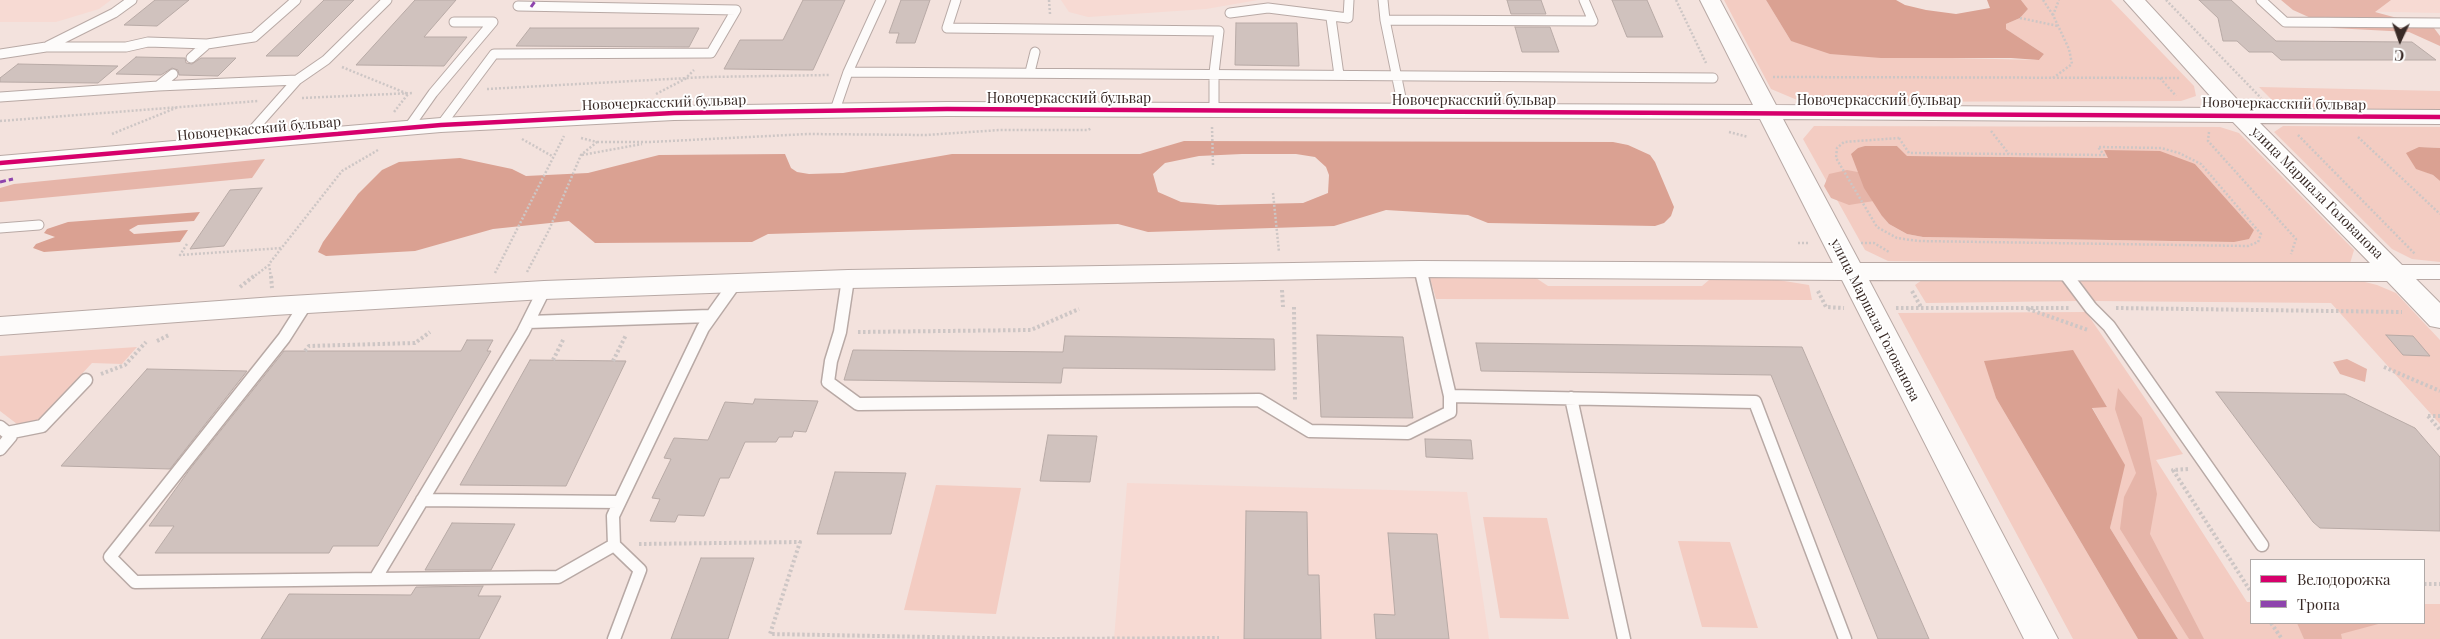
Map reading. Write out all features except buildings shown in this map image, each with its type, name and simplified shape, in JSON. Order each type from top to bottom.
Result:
[{"type":"street","name":"улица Маршала Голованова","points":[[1710,0],[1768,112],[1853,258],[2042,639]]},
{"type":"street","name":"улица Маршала Голованова","points":[[2134,0],[2239,115],[2437,316]]},
{"type":"street","name":"Новочеркасский бульвар","points":[[0,163],[409,127],[634,114],[835,110],[1209,121],[1404,112],[1768,112],[2440,118]]},
{"type":"street","points":[[0,326],[274,306],[544,290],[848,279],[1420,269],[1853,258],[2063,271],[2436,272]]},
{"type":"lane","points":[[46,47],[114,13],[132,0]]},
{"type":"lane","points":[[0,54],[46,47],[126,47],[148,42],[207,44],[254,37],[296,0]]},
{"type":"lane","points":[[243,141],[297,80],[326,60],[387,0]]},
{"type":"lane","points":[[835,110],[848,72],[880,0]]},
{"type":"lane","points":[[956,0],[948,28],[1039,33],[1219,31],[1209,121]]},
{"type":"lane","points":[[1230,13],[1268,8],[1294,10],[1331,18],[1348,18],[1349,0]]},
{"type":"lane","points":[[1382,0],[1404,112]]},
{"type":"lane","points":[[1385,20],[1593,20],[1584,0]]},
{"type":"lane","points":[[2261,0],[2286,22],[2440,23]]},
{"type":"lane","points":[[442,125],[494,54],[711,54],[736,10],[518,6]]},
{"type":"lane","points":[[1331,18],[1339,75]]},
{"type":"lane","points":[[409,127],[433,93],[493,22],[454,22]]},
{"type":"lane","points":[[191,58],[207,44]]},
{"type":"lane","points":[[1030,72],[1035,52]]},
{"type":"lane","points":[[848,72],[1214,73],[1713,78]]},
{"type":"lane","points":[[158,86],[173,74]]},
{"type":"lane","points":[[0,97],[158,86],[297,80]]},
{"type":"lane","points":[[0,228],[39,225]]},
{"type":"lane","points":[[848,279],[840,332],[831,361],[828,382],[858,404],[1259,400],[1310,431],[1408,433],[1450,412],[1450,396],[1420,269]]},
{"type":"lane","points":[[2063,271],[2090,308],[2110,326],[2262,545]]},
{"type":"lane","points":[[614,639],[640,570],[614,545],[613,516],[710,316],[735,283]]},
{"type":"lane","points":[[375,579],[528,322],[544,290]]},
{"type":"lane","points":[[305,305],[284,338],[110,557],[134,582],[558,577],[614,545]]},
{"type":"lane","points":[[528,322],[710,316]]},
{"type":"lane","points":[[3,430],[42,426],[86,380]]},
{"type":"lane","points":[[1450,396],[1755,402],[1845,639]]},
{"type":"lane","points":[[1571,398],[1624,639]]},
{"type":"lane","points":[[0,448],[11,436],[3,430]]},
{"type":"lane","points":[[422,500],[620,502]]},
{"type":"path","points":[[2043,0],[2053,15],[2069,49],[2072,64],[2052,78]]},
{"type":"path","points":[[2053,15],[2059,0]]},
{"type":"path","points":[[2166,0],[2264,102]]},
{"type":"path","points":[[2020,18],[2058,26]]},
{"type":"path","points":[[656,94],[685,79],[711,54]]},
{"type":"path","points":[[274,306],[269,264],[342,171],[384,146],[380,139],[395,111],[408,94],[326,60]]},
{"type":"path","points":[[1766,77],[2184,78]]},
{"type":"path","points":[[2159,78],[2181,101]]},
{"type":"path","points":[[108,136],[199,100]]},
{"type":"path","points":[[574,136],[597,142],[650,142],[808,134],[926,135],[1000,130],[1088,130],[1098,125]]},
{"type":"path","points":[[2206,127],[2209,130],[2208,141],[2296,239],[2289,260]]},
{"type":"path","points":[[1991,131],[2009,154]]},
{"type":"path","points":[[2295,132],[2436,272]]},
{"type":"path","points":[[484,294],[517,232],[552,156],[566,133]]},
{"type":"path","points":[[1212,135],[1213,165]]},
{"type":"path","points":[[517,136],[552,156]]},
{"type":"path","points":[[2358,137],[2440,214]]},
{"type":"path","points":[[1899,138],[1909,153],[2009,154],[2104,155],[2098,147],[2161,148],[2179,153],[2201,164],[2261,234],[2258,242],[2248,246],[1918,241],[1897,238],[1877,227],[1836,158],[1837,148],[1844,142],[1899,138]]},
{"type":"path","points":[[516,293],[549,230],[581,155],[597,142]]},
{"type":"path","points":[[581,155],[650,142]]},
{"type":"path","points":[[1273,193],[1280,255]]},
{"type":"path","points":[[1798,243],[1815,243]]},
{"type":"path","points":[[187,244],[180,255],[282,248]]},
{"type":"path","points":[[1853,258],[1874,244],[1888,250],[1892,258]]},
{"type":"path","points":[[1282,280],[1283,307]]},
{"type":"path","points":[[1894,308],[1921,308],[1908,285]]},
{"type":"path","points":[[1816,286],[1826,307],[1847,308]]},
{"type":"path","points":[[1294,307],[1296,422]]},
{"type":"path","points":[[2025,308],[2121,343]]},
{"type":"path","points":[[840,332],[1031,330],[1079,309]]},
{"type":"path","points":[[2242,309],[2437,316]]},
{"type":"path","points":[[613,360],[628,330]]},
{"type":"path","points":[[553,360],[568,331]]},
{"type":"path","points":[[305,351],[309,346],[415,343],[430,332]]},
{"type":"path","points":[[86,380],[125,365],[146,342]]},
{"type":"path","points":[[2384,367],[2440,391]]},
{"type":"path","points":[[2440,416],[2428,416],[2440,430]]},
{"type":"path","points":[[2209,468],[2173,470],[2250,589]]},
{"type":"path","points":[[614,545],[800,542],[770,634],[1040,639],[1219,638]]},
{"type":"path","points":[[2425,584],[2440,584]]},
{"type":"path","points":[[2272,624],[2282,639]]},
{"type":"shaded area","points":[[0,0],[111,0],[99,9],[56,22],[0,22]]},
{"type":"shaded area","points":[[1061,0],[1258,0],[1206,9],[1088,17],[1069,12]]},
{"type":"shaded area","points":[[1724,0],[1766,0],[1791,41],[1863,56],[2039,60],[2044,54],[2006,29],[2006,24],[2020,18],[2028,9],[2021,0],[2111,0],[2194,86],[2196,96],[2181,101],[1802,102],[1771,89]]},
{"type":"shaded area","points":[[1766,0],[1896,0],[1905,5],[1926,10],[1956,14],[1990,8],[1987,0],[2021,0],[2028,9],[2020,18],[2006,24],[2006,29],[2044,54],[2039,60],[2011,58],[1881,58],[1830,54],[1791,41]]},
{"type":"shaded area","points":[[2281,0],[2391,0],[2375,12],[2434,28],[2440,36],[2440,46],[2409,32],[2333,28],[2293,10]]},
{"type":"shaded area","points":[[2334,0],[2440,0],[2440,13],[2347,11]]},
{"type":"shaded area","points":[[2259,87],[2440,91],[2440,111],[2281,109]]},
{"type":"shaded area","points":[[1814,126],[2220,127],[2239,133],[2354,250],[2349,267],[1888,261],[1865,250],[1803,139]],"holes":[[[1897,146],[1906,156],[2109,158],[2104,150],[2195,164],[2254,230],[2234,242],[1923,237],[1907,234],[1889,224],[1882,216]]]},
{"type":"shaded area","points":[[2283,126],[2440,127],[2440,148],[2419,147],[2416,168],[2433,175],[2440,181],[2440,262],[2412,259],[2392,249],[2274,132]]},
{"type":"shaded area","points":[[1184,141],[1613,142],[1628,145],[1650,155],[1655,162],[1674,207],[1671,216],[1664,223],[1655,226],[1488,223],[1468,215],[1386,210],[1334,226],[1148,232],[1118,224],[768,234],[752,242],[595,243],[569,221],[493,229],[415,251],[326,256],[318,252],[323,242],[358,194],[382,170],[399,162],[460,158],[512,169],[526,176],[588,173],[659,155],[785,154],[791,168],[797,172],[809,174],[843,173],[952,154],[1140,154]],"holes":[[[1296,154],[1315,157],[1326,167],[1329,175],[1328,193],[1303,203],[1218,205],[1181,202],[1158,192],[1153,174],[1165,163],[1199,156]]]},
{"type":"shaded area","points":[[1865,146],[1897,146],[1907,156],[2108,158],[2104,150],[2160,151],[2195,164],[2254,230],[2249,239],[2234,242],[1923,237],[1907,234],[1889,224],[1864,188],[1851,154],[1858,148]]},
{"type":"shaded area","points":[[2419,147],[2440,148],[2440,181],[2433,175],[2416,169],[2406,153]]},
{"type":"shaded area","points":[[265,159],[252,178],[0,202],[0,188],[14,184]]},
{"type":"shaded area","points":[[1847,170],[1863,173],[1880,200],[1849,205],[1831,198],[1824,186],[1829,174]]},
{"type":"shaded area","points":[[200,212],[194,221],[138,225],[129,230],[134,234],[188,230],[180,242],[44,252],[33,248],[36,244],[55,237],[44,233],[47,229],[68,222]]},
{"type":"shaded area","points":[[1430,278],[1536,278],[1548,286],[1702,286],[1709,280],[1778,280],[1809,285],[1812,300],[1436,299]]},
{"type":"shaded area","points":[[2061,279],[2078,301],[1926,303],[1915,285],[1922,280]]},
{"type":"shaded area","points":[[2079,279],[2361,281],[2377,285],[2396,293],[2440,340],[2440,424],[2331,303],[2094,301]]},
{"type":"shaded area","points":[[2086,312],[2183,454],[2156,460],[2247,602],[2250,602],[2250,624],[2425,624],[2425,604],[2440,604],[2440,639],[2178,639],[2110,528],[2124,465],[2092,407],[2107,407],[2073,351],[1985,361],[1996,398],[2138,639],[2073,639],[1898,313]]},
{"type":"shaded area","points":[[137,347],[122,364],[92,363],[39,420],[31,423],[17,424],[0,411],[0,356]]},
{"type":"shaded area","points":[[2073,350],[2107,407],[2092,408],[2125,465],[2110,528],[2178,639],[2138,639],[1996,398],[1984,361]]},
{"type":"shaded area","points":[[2347,359],[2367,369],[2365,382],[2340,374],[2333,362]]},
{"type":"shaded area","points":[[2118,388],[2142,418],[2157,494],[2150,534],[2204,639],[2189,639],[2120,529],[2124,497],[2136,473],[2115,409]]},
{"type":"shaded area","points":[[1127,483],[1467,492],[1489,639],[1114,639]]},
{"type":"shaded area","points":[[936,485],[1021,488],[996,614],[904,610]]},
{"type":"shaded area","points":[[1483,517],[1547,518],[1569,619],[1500,618]]},
{"type":"shaded area","points":[[1678,541],[1730,542],[1758,628],[1702,627]]},
{"type":"shaded area","points":[[2297,624],[2378,624],[2341,634],[2342,639],[2304,639]]},
{"type":"marked path","points":[[531,7],[536,0]]},
{"type":"marked path","points":[[0,182],[13,179]]},
{"type":"cycle path","points":[[0,163],[441,125],[674,113],[947,109],[2440,117]]}]
